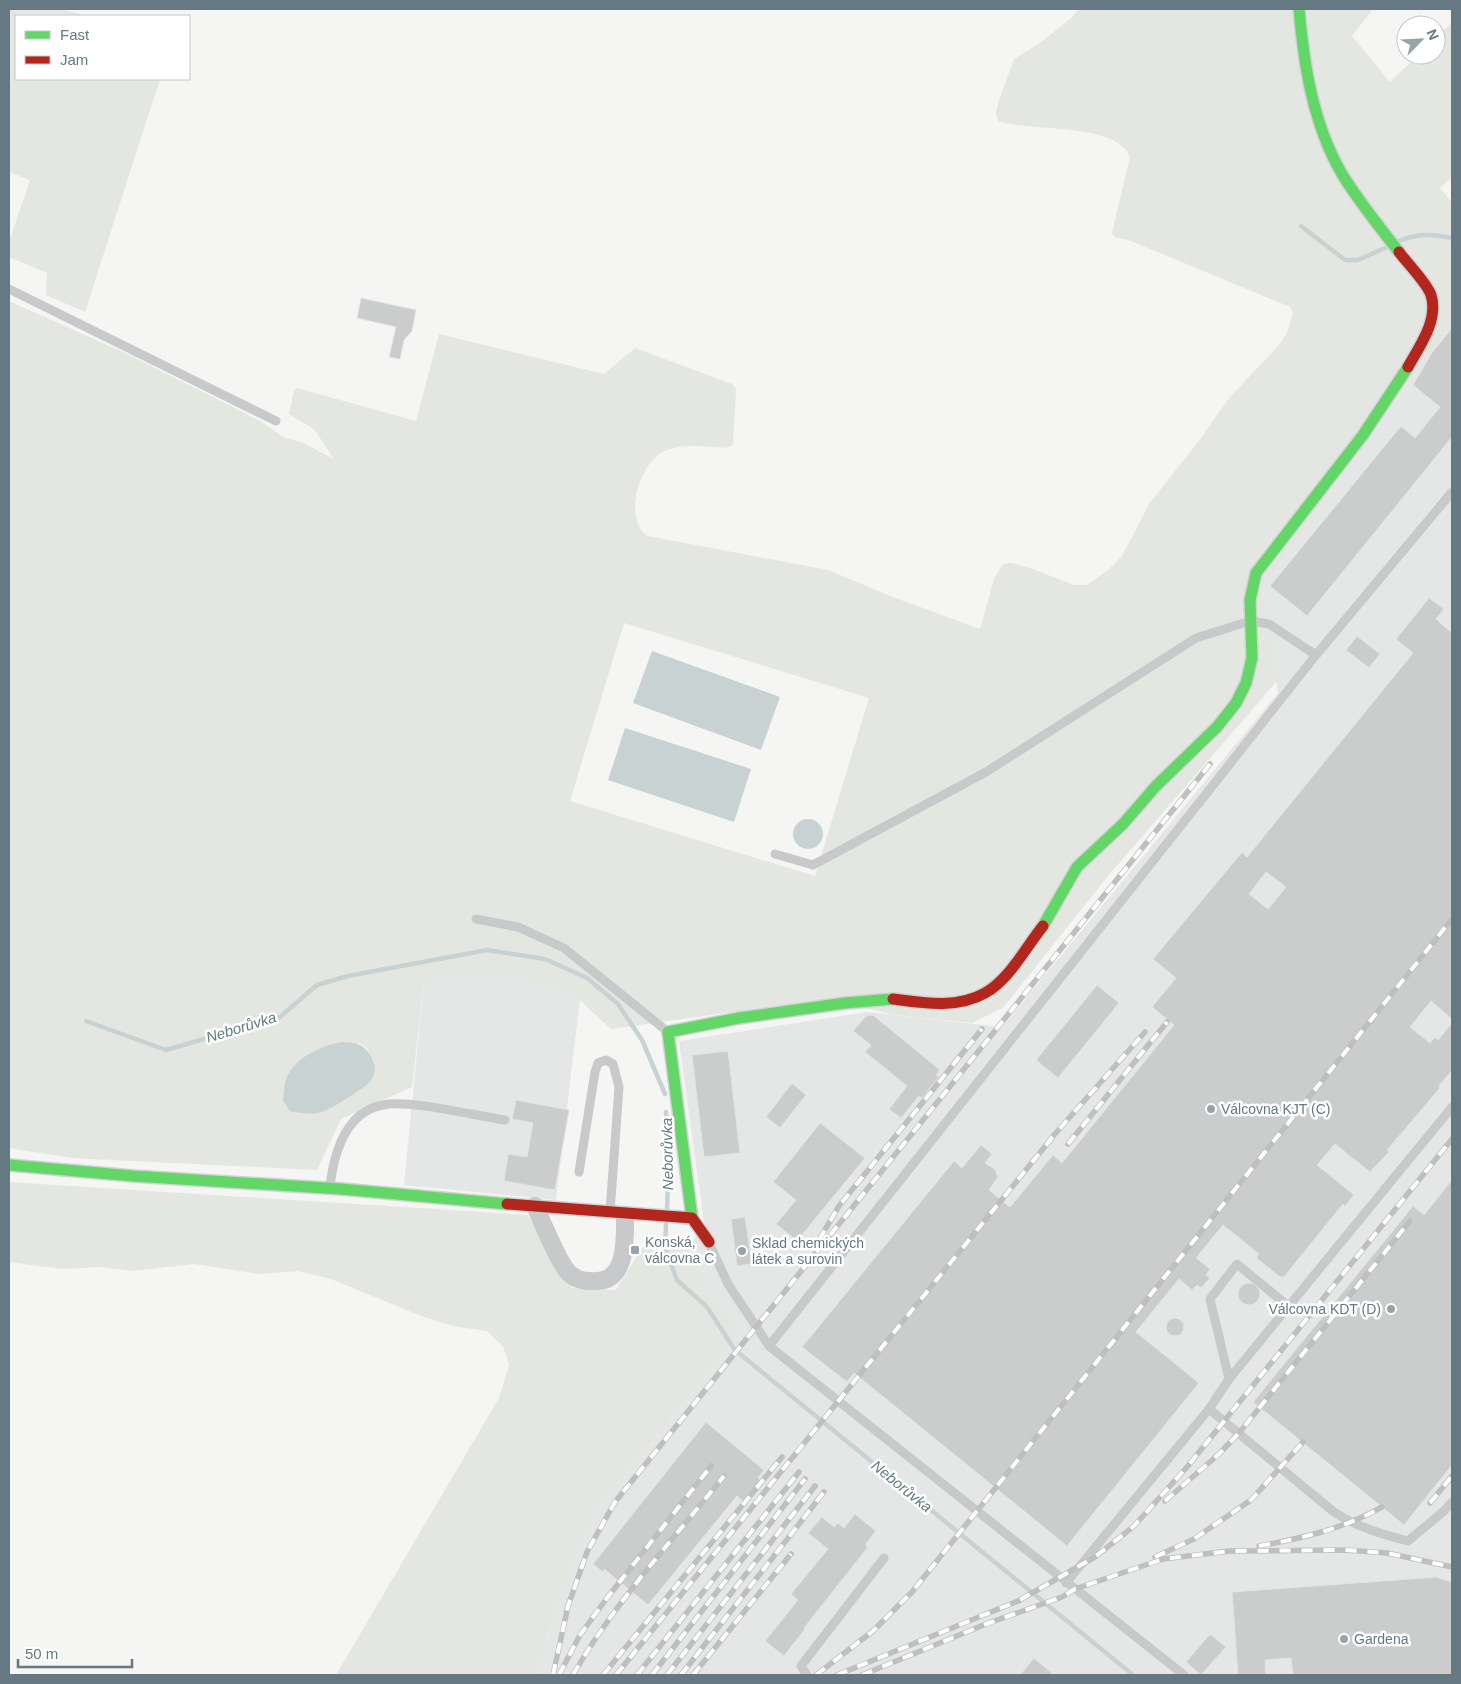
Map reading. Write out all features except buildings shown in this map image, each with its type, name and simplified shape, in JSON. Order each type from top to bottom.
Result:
[{"type":"street","points":[[709,1242],[688,1217],[668,1032],[739,1018],[845,1003],[889,999],[935,1004],[962,1001],[985,993],[1004,976],[1050,917],[1077,867],[1123,824],[1156,786],[1217,727],[1236,703],[1246,683],[1252,658],[1250,600],[1256,573],[1363,435],[1408,367],[1427,332],[1432,314],[1431,295],[1354,193],[1337,163],[1321,125],[1309,86],[1299,9]]},
{"type":"street","points":[[9,1164],[82,1173],[330,1189],[618,1214],[688,1217]]},
{"type":"street","points":[[535,1206],[570,1274],[585,1282],[603,1281],[618,1270],[625,1248],[618,1214]]},
{"type":"lane","points":[[9,289],[276,421]]},
{"type":"lane","points":[[769,1346],[1316,655],[1452,492]]},
{"type":"lane","points":[[775,854],[813,865],[986,772],[1196,638],[1250,621],[1269,624],[1316,655]]},
{"type":"lane","points":[[476,919],[518,927],[564,948],[668,1032]]},
{"type":"lane","points":[[579,1172],[595,1072],[598,1063],[606,1060],[613,1064],[619,1088],[618,1214]]},
{"type":"lane","points":[[330,1189],[334,1157],[343,1136],[357,1117],[382,1104],[407,1104],[505,1120]]},
{"type":"lane","points":[[1066,1583],[1209,1409],[1229,1379],[1288,1306],[1452,1107]]},
{"type":"lane","points":[[709,1242],[728,1284],[769,1346],[1184,1675]]},
{"type":"lane","points":[[1229,1379],[1210,1299],[1237,1264],[1288,1306]]},
{"type":"lane","points":[[1209,1409],[1334,1512],[1351,1523],[1376,1533],[1408,1541],[1452,1502]]},
{"type":"lane","points":[[807,1675],[801,1666],[884,1558]]},
{"type":"shaded area","points":[[9,9],[59,9],[85,15],[15,15],[15,80],[160,80],[85,312],[46,295],[47,273],[9,257],[9,242],[30,180],[9,172]]},
{"type":"shaded area","points":[[1079,9],[1373,9],[1352,36],[1390,82],[1408,65],[1446,65],[1446,28],[1452,22],[1452,177],[1440,188],[1452,203],[1452,328],[1409,382],[1262,589],[1277,681],[1108,876],[1003,1008],[972,1023],[895,1015],[827,999],[611,1029],[571,992],[522,980],[424,981],[412,1087],[341,1119],[317,1170],[72,1158],[9,1148],[9,301],[125,353],[265,424],[283,437],[301,442],[334,459],[314,429],[289,414],[294,391],[297,388],[416,421],[439,334],[604,374],[635,348],[732,384],[736,389],[733,445],[726,448],[679,447],[665,451],[656,457],[648,467],[641,479],[635,505],[636,518],[640,528],[648,536],[828,570],[893,597],[980,629],[994,579],[1003,564],[1011,563],[1030,568],[1074,585],[1087,585],[1107,571],[1122,556],[1149,504],[1198,442],[1230,397],[1278,346],[1287,333],[1293,313],[1290,307],[1131,241],[1115,237],[1112,234],[1130,157],[1121,146],[1108,138],[1090,133],[998,121],[996,113],[999,100],[1014,59],[1044,40]],"holes":[[[624,623],[869,698],[815,876],[570,801]],[[359,1043],[366,1047],[375,1063],[361,1090],[348,1097],[285,1106],[285,1080]]]},
{"type":"shaded area","points":[[1452,328],[1452,1675],[536,1675],[559,1598],[596,1509],[742,1333],[707,1289],[691,1244],[704,1222],[679,1041],[867,1012],[1002,1027],[1278,693],[1262,589],[1409,382]]},
{"type":"shaded area","points":[[652,651],[780,697],[761,750],[633,703]]},
{"type":"shaded area","points":[[625,728],[751,769],[734,822],[608,780]]},
{"type":"shaded area","points":[[808,819],[819,823],[823,834],[819,845],[808,849],[797,845],[793,834],[797,823]]},
{"type":"shaded area","points":[[522,980],[571,992],[580,999],[556,1200],[404,1185],[424,981]]},
{"type":"shaded area","points":[[342,1042],[359,1044],[365,1048],[374,1063],[374,1076],[355,1093],[325,1111],[310,1114],[290,1111],[283,1101],[285,1082],[294,1066],[308,1054]]},
{"type":"shaded area","points":[[9,1182],[528,1215],[572,1288],[616,1290],[643,1246],[656,1252],[691,1244],[707,1289],[742,1333],[596,1509],[559,1598],[536,1675],[336,1675],[499,1398],[509,1365],[503,1346],[487,1331],[453,1326],[421,1316],[331,1279],[297,1271],[259,1274],[194,1264],[132,1271],[101,1267],[62,1269],[9,1262]]},
{"type":"waterway","points":[[1301,226],[1345,260],[1358,260],[1385,248]]},
{"type":"waterway","points":[[1399,241],[1425,235],[1452,238]]},
{"type":"waterway","name":"Neborůvka","points":[[86,1021],[166,1050],[280,1017],[317,985],[348,976],[487,950],[545,959],[587,978],[618,1004],[642,1040],[665,1094]]},
{"type":"waterway","name":"Neborůvka","points":[[666,1112],[669,1156],[667,1209]]},
{"type":"waterway","name":"Neborůvka","points":[[666,1224],[665,1248],[677,1280],[707,1307],[735,1350],[1133,1675]]},
{"type":"railway","points":[[553,1675],[568,1606],[587,1552],[615,1502],[1210,764]]},
{"type":"railway","points":[[816,1675],[873,1631],[912,1592],[1452,919]]},
{"type":"railway","points":[[1068,1144],[1167,1022]]},
{"type":"railway","points":[[819,1240],[839,1206],[982,1029]]},
{"type":"railway","points":[[616,1675],[1055,1134],[1145,1032]]},
{"type":"railway","points":[[837,1675],[1018,1601],[1095,1557],[1134,1526],[1187,1467],[1452,1139]]},
{"type":"railway","points":[[1165,1501],[1219,1454],[1239,1433],[1410,1221]]},
{"type":"railway","points":[[1155,1557],[1194,1539],[1251,1500],[1303,1442]]},
{"type":"railway","points":[[603,1675],[782,1457]]},
{"type":"railway","points":[[559,1675],[580,1635],[711,1466]]},
{"type":"railway","points":[[637,1675],[799,1472]]},
{"type":"railway","points":[[573,1675],[589,1648],[625,1598],[724,1476]]},
{"type":"railway","points":[[1430,1503],[1452,1476]]},
{"type":"railway","points":[[652,1675],[805,1479]]},
{"type":"railway","points":[[667,1675],[815,1486]]},
{"type":"railway","points":[[681,1675],[824,1492]]},
{"type":"railway","points":[[1259,1546],[1291,1540],[1338,1527],[1382,1507]]},
{"type":"railway","points":[[862,1675],[986,1624],[1062,1597],[1075,1589],[1163,1559],[1230,1551],[1345,1550],[1387,1553],[1452,1567]]},
{"type":"railway","points":[[693,1675],[791,1554]]},
{"type":"traffic: fast","points":[[1299,9],[1307,73],[1317,115],[1332,155],[1342,174],[1369,214],[1399,252]]},
{"type":"traffic: fast","points":[[1043,926],[1077,867],[1123,824],[1156,786],[1217,727],[1236,703],[1246,683],[1252,658],[1250,600],[1256,573],[1363,435],[1408,367]]},
{"type":"traffic: fast","points":[[692,1218],[668,1032],[739,1018],[845,1003],[893,999]]},
{"type":"traffic: fast","points":[[9,1165],[133,1176],[341,1189],[507,1204]]},
{"type":"traffic: jam","points":[[1399,252],[1429,290],[1433,304],[1427,333],[1408,367]]},
{"type":"traffic: jam","points":[[893,999],[940,1004],[963,1001],[985,993],[1002,980],[1017,963],[1043,926]]},
{"type":"traffic: jam","points":[[507,1204],[692,1218],[709,1242]]},
{"type":"place","name":"Válcovna KJT (C)","points":[[1211,1109]]},
{"type":"place","name":"Konská, válcovna C","points":[[635,1250]]},
{"type":"place","name":"Sklad chemických látek a surovin","points":[[742,1251]]},
{"type":"place","name":"Válcovna KDT (D)","points":[[1391,1309]]},
{"type":"place","name":"Gardena","points":[[1344,1639]]}]
